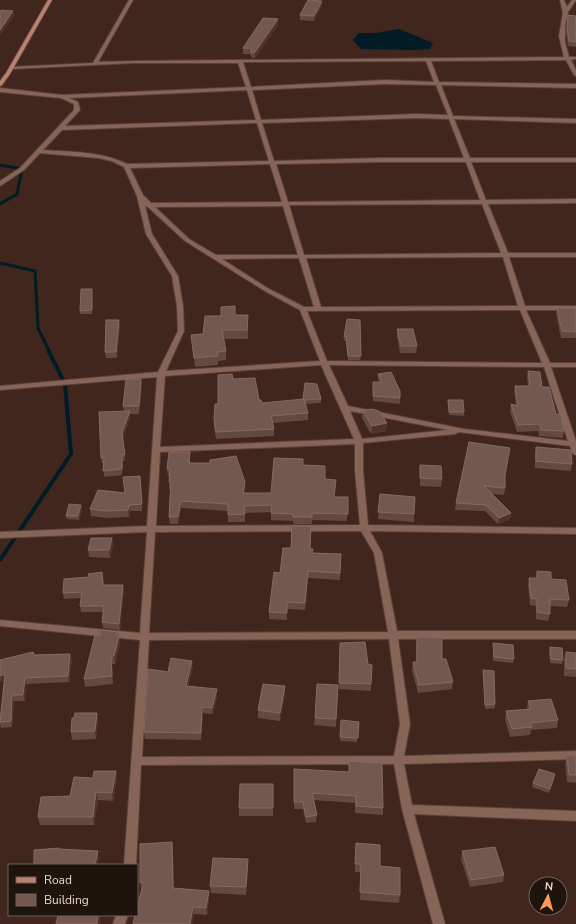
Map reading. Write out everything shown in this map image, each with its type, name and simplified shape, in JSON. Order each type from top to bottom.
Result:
[{"type":"street","points":[[0,84],[11,68],[50,0]]},
{"type":"street","points":[[95,64],[131,0]]},
{"type":"street","points":[[562,0],[566,11]]},
{"type":"street","points":[[574,0],[566,11],[561,31],[564,53],[576,75]]},
{"type":"street","points":[[11,68],[134,62],[576,58]]},
{"type":"street","points":[[345,408],[464,431],[575,447],[547,365],[522,308],[505,255],[428,60]]},
{"type":"street","points":[[240,61],[318,309]]},
{"type":"street","points":[[0,90],[62,97],[385,82],[576,86]]},
{"type":"street","points":[[0,184],[22,169],[77,110],[76,103],[62,97]]},
{"type":"street","points":[[61,128],[416,116],[576,121]]},
{"type":"street","points":[[39,151],[98,156],[114,160],[126,166],[271,162],[576,160]]},
{"type":"street","points":[[126,166],[140,196],[146,205],[187,240],[303,309],[576,308]]},
{"type":"street","points":[[146,205],[576,201]]},
{"type":"street","points":[[130,864],[161,374],[181,331],[180,306],[175,276],[149,234],[146,205]]},
{"type":"street","points":[[214,257],[576,255]]},
{"type":"street","points":[[303,309],[324,363],[359,441],[359,471],[364,528],[378,553],[393,635],[405,724],[398,760],[407,809],[439,924]]},
{"type":"street","points":[[0,388],[161,374],[324,363],[576,365]]},
{"type":"street","points":[[156,450],[359,441],[464,431]]},
{"type":"street","points":[[0,535],[151,529],[364,528],[576,531]]},
{"type":"street","points":[[0,623],[145,637],[576,635]]},
{"type":"street","points":[[137,761],[398,760],[576,755]]},
{"type":"street","points":[[407,809],[576,816]]},
{"type":"water","points":[[399,29],[433,43],[430,49],[361,49],[353,40],[359,33],[376,33]]},
{"type":"building","points":[[308,0],[322,1],[314,16],[300,15]]},
{"type":"building","points":[[1,10],[13,11],[0,30],[0,12]]},
{"type":"building","points":[[568,15],[576,16],[576,42],[569,41],[567,27]]},
{"type":"building","points":[[263,18],[278,19],[255,52],[252,53],[250,48],[243,48]]},
{"type":"building","points":[[81,289],[92,289],[92,310],[80,311]]},
{"type":"building","points":[[235,306],[235,315],[248,315],[247,330],[222,330],[226,351],[217,352],[218,356],[194,358],[191,335],[203,334],[205,316],[221,316],[221,307]]},
{"type":"building","points":[[557,308],[576,308],[576,332],[562,331]]},
{"type":"building","points":[[347,319],[360,320],[361,356],[348,356],[346,337],[344,337]]},
{"type":"building","points":[[106,320],[119,320],[116,352],[105,352]]},
{"type":"building","points":[[397,329],[413,329],[417,346],[401,346]]},
{"type":"building","points":[[528,371],[540,372],[542,387],[549,387],[556,414],[561,415],[564,431],[541,430],[540,424],[518,425],[511,404],[518,406],[515,386],[530,386]]},
{"type":"building","points":[[391,372],[400,391],[400,398],[373,396],[373,382],[382,382],[378,374]]},
{"type":"building","points":[[232,374],[233,379],[255,378],[259,400],[261,400],[262,403],[304,399],[308,413],[271,416],[274,429],[216,432],[214,419],[215,404],[218,404],[218,375]]},
{"type":"building","points":[[126,379],[141,379],[139,406],[123,406]]},
{"type":"building","points":[[305,383],[317,384],[321,399],[303,399]]},
{"type":"building","points":[[448,400],[463,400],[464,412],[449,412]]},
{"type":"building","points":[[371,409],[379,411],[387,423],[372,426],[363,411]]},
{"type":"building","points":[[130,411],[122,433],[125,455],[122,455],[122,469],[103,471],[104,457],[101,458],[99,412]]},
{"type":"building","points":[[469,442],[510,448],[505,475],[505,488],[484,486],[511,513],[499,518],[486,505],[456,503]]},
{"type":"building","points":[[536,447],[571,450],[572,464],[536,461]]},
{"type":"building","points":[[169,452],[190,452],[189,463],[210,463],[210,460],[236,456],[245,482],[243,493],[271,493],[274,458],[303,459],[303,465],[325,466],[325,479],[336,480],[334,497],[348,497],[348,514],[312,513],[312,517],[293,517],[293,514],[271,513],[272,505],[244,506],[245,514],[228,515],[228,504],[181,501],[178,517],[169,517],[171,482],[169,482],[170,469],[167,469]]},
{"type":"building","points":[[420,465],[441,466],[442,479],[420,478]]},
{"type":"building","points":[[140,476],[142,504],[129,505],[128,510],[106,511],[90,509],[98,490],[125,493],[123,477]]},
{"type":"building","points":[[380,494],[415,497],[414,514],[378,512]]},
{"type":"building","points":[[69,504],[81,505],[78,516],[66,516]]},
{"type":"building","points":[[292,526],[311,526],[310,549],[313,549],[312,553],[341,554],[340,573],[308,571],[305,603],[287,602],[287,613],[269,612],[274,572],[280,573],[283,548],[291,548]]},
{"type":"building","points":[[91,538],[112,538],[109,550],[88,550]]},
{"type":"building","points":[[537,571],[551,572],[551,579],[566,580],[569,600],[550,599],[550,614],[537,612],[537,599],[531,598],[529,578],[537,578]]},
{"type":"building","points":[[102,572],[103,585],[123,585],[119,624],[102,622],[104,606],[80,606],[82,592],[63,593],[64,579],[89,577],[88,574]]},
{"type":"building","points":[[100,630],[118,632],[117,636],[119,636],[114,656],[111,656],[112,676],[84,679],[95,635],[100,635]]},
{"type":"building","points":[[417,637],[442,638],[442,659],[446,659],[453,682],[419,685],[413,662],[417,662]]},
{"type":"building","points":[[365,642],[368,664],[372,665],[371,684],[339,683],[340,643]]},
{"type":"building","points":[[493,643],[513,645],[514,659],[494,657]]},
{"type":"building","points":[[550,647],[562,648],[563,660],[551,659]]},
{"type":"building","points":[[33,652],[34,655],[70,654],[68,676],[25,678],[23,695],[12,695],[11,721],[0,722],[5,674],[0,676],[0,660]]},
{"type":"building","points":[[566,652],[576,653],[576,669],[566,668]]},
{"type":"building","points":[[171,658],[192,661],[186,686],[217,689],[212,708],[202,707],[201,733],[144,732],[148,669],[168,672]]},
{"type":"building","points":[[483,670],[494,671],[495,704],[485,705]]},
{"type":"building","points":[[263,684],[285,686],[280,713],[258,710]]},
{"type":"building","points":[[317,684],[338,685],[336,719],[315,718]]},
{"type":"building","points":[[551,699],[558,720],[530,723],[532,727],[512,729],[506,711],[531,709],[528,701]]},
{"type":"building","points":[[75,713],[97,713],[95,731],[71,732],[72,718],[74,718]]},
{"type":"building","points":[[341,720],[359,722],[358,738],[340,737]]},
{"type":"building","points":[[567,755],[576,756],[576,775],[569,775]]},
{"type":"building","points":[[349,761],[382,763],[383,808],[356,806],[356,796],[312,793],[317,815],[306,817],[303,802],[294,802],[294,769],[349,772]]},
{"type":"building","points":[[539,769],[555,774],[550,789],[533,783]]},
{"type":"building","points":[[94,771],[116,771],[112,793],[96,792],[93,817],[38,817],[41,797],[70,796],[74,777],[93,778]]},
{"type":"building","points":[[240,784],[273,784],[273,808],[239,808]]},
{"type":"building","points":[[172,842],[173,888],[209,891],[206,908],[193,907],[190,924],[133,924],[135,916],[138,916],[138,903],[144,882],[140,883],[140,844]]},
{"type":"building","points":[[356,843],[380,845],[380,866],[400,868],[400,895],[360,892],[361,864],[355,864]]},
{"type":"building","points":[[495,847],[504,875],[471,880],[462,851]]},
{"type":"building","points":[[59,848],[98,851],[95,864],[34,864],[34,850]]},
{"type":"building","points":[[213,858],[248,859],[246,887],[210,886]]},
{"type":"building","points":[[58,916],[98,916],[97,924],[56,924]]},
{"type":"waterway","points":[[0,165],[22,169],[17,194],[0,204]]},
{"type":"waterway","points":[[0,263],[35,271],[38,328],[50,353]]},
{"type":"waterway","points":[[0,560],[71,454],[65,384],[49,352]]}]
